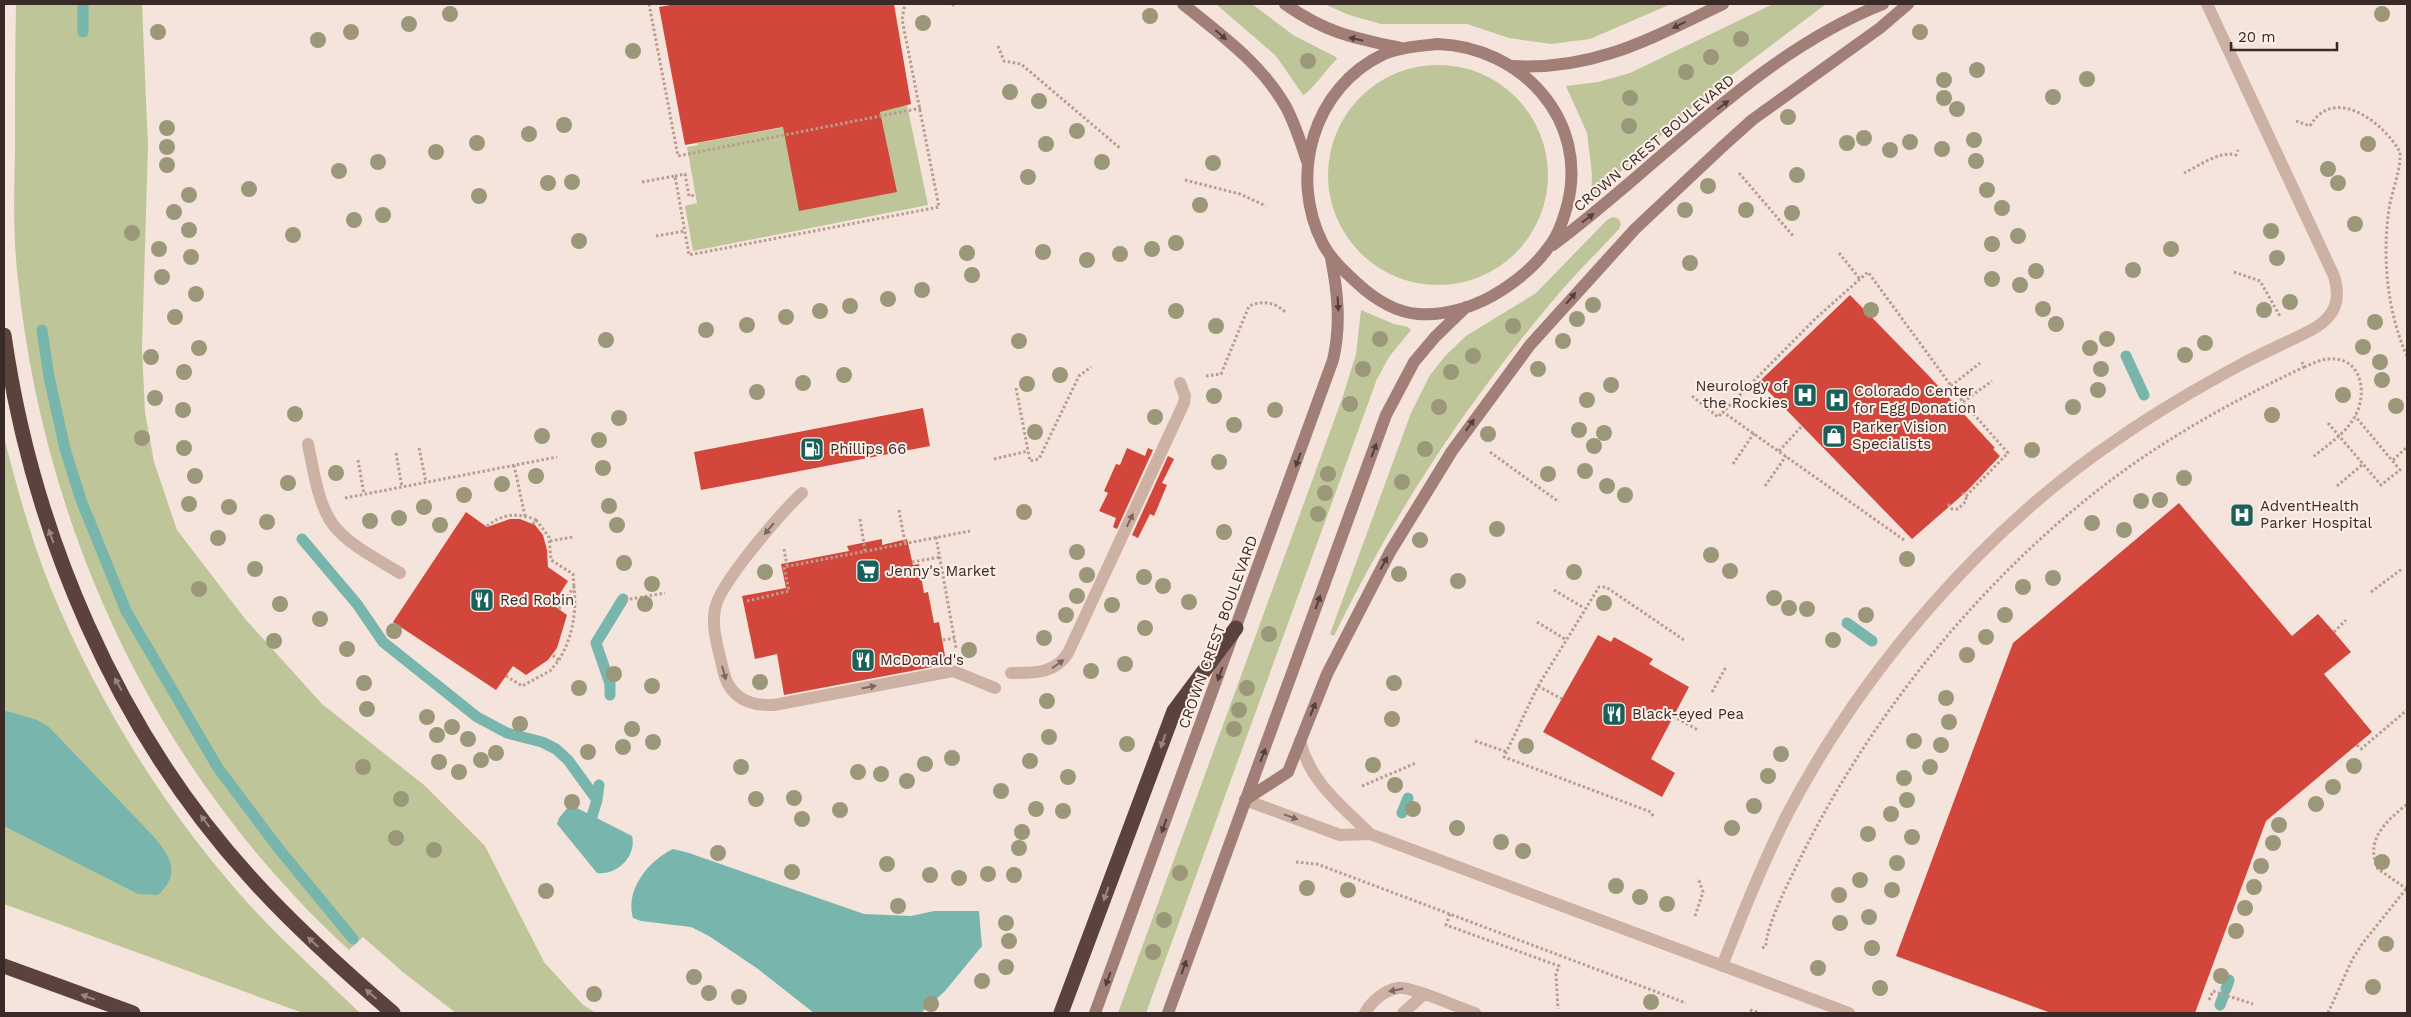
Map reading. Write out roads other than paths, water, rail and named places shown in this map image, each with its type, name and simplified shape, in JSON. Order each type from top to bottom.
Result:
[{"type":"highway","points":[[4,335],[17,409],[49,529],[88,626],[138,721],[184,792],[249,876],[293,922],[393,1013]]},
{"type":"highway","points":[[1061,1013],[1174,711],[1236,628]]},
{"type":"highway","points":[[4,966],[134,1013]]},
{"type":"main road","points":[[1183,4],[1239,51],[1273,87],[1294,122],[1308,163]]},
{"type":"main road","points":[[1285,4],[1308,20],[1344,36],[1404,48]]},
{"type":"main road","points":[[1512,66],[1552,66],[1581,63],[1605,56],[1660,34],[1723,4]]},
{"type":"main road","name":"CROWN CREST BOULEVARD","points":[[1549,247],[1596,213],[1685,134],[1761,76],[1826,31],[1883,4]]},
{"type":"main road","points":[[1245,800],[1288,772],[1341,646],[1399,537],[1452,451],[1530,345],[1617,248],[1752,120],[1880,28],[1908,4]]},
{"type":"main road","points":[[1438,44],[1468,47],[1512,66],[1540,90],[1549,102],[1562,128],[1568,146],[1571,180],[1569,197],[1561,225],[1549,247],[1525,274],[1509,286],[1481,302],[1467,307],[1432,314],[1413,313],[1395,309],[1359,285],[1331,256],[1323,243],[1312,212],[1307,185],[1308,163],[1315,130],[1337,90],[1366,64],[1386,53],[1404,48],[1438,44]]},
{"type":"main road","name":"CROWN CREST BOULEVARD","points":[[1095,1013],[1333,360],[1338,319],[1336,284],[1331,256]]},
{"type":"main road","points":[[1168,1013],[1386,415],[1414,362],[1437,335],[1467,307]]},
{"type":"street","points":[[1722,966],[1773,846],[1824,752],[1880,668],[1960,576],[2046,494],[2121,436],[2199,387],[2315,328],[2331,315],[2338,296],[2334,276],[2207,4]]},
{"type":"street","points":[[1011,673],[1042,672],[1055,666],[1068,653],[1184,403],[1185,396],[1180,383]]},
{"type":"street","points":[[308,444],[321,505],[331,524],[355,547],[400,573]]},
{"type":"street","points":[[802,493],[757,542],[716,605],[714,625],[725,678],[738,696],[749,703],[774,705],[953,671],[995,688]]},
{"type":"street","points":[[1300,741],[1306,761],[1316,779],[1370,834]]},
{"type":"street","points":[[1245,800],[1340,835],[1370,834],[1849,1013]]},
{"type":"street","points":[[1365,1013],[1374,1001],[1390,990],[1404,988],[1474,1013]]},
{"type":"street","points":[[1403,1013],[1423,995]]},
{"type":"water","points":[[7,711],[37,720],[49,727],[155,838],[166,853],[171,866],[169,880],[158,895],[138,894],[4,826],[4,712]]},
{"type":"water","points":[[569,806],[575,807],[632,836],[631,851],[624,863],[612,871],[597,873],[557,824],[559,818]]},
{"type":"water","points":[[673,849],[864,914],[911,916],[934,911],[979,911],[982,946],[945,991],[921,1013],[814,1013],[758,969],[709,936],[691,927],[641,921],[633,918],[632,897],[641,877],[655,861]]},
{"type":"waterway","points":[[83,4],[83,32]]},
{"type":"waterway","points":[[42,330],[49,377],[65,449],[81,500],[126,611],[218,768],[279,849],[353,939]]},
{"type":"waterway","points":[[2126,356],[2144,395]]},
{"type":"waterway","points":[[302,539],[357,604],[383,642],[477,717],[507,733],[542,742],[556,749],[568,760],[597,800]]},
{"type":"waterway","points":[[610,695],[610,684],[596,643],[623,599]]},
{"type":"waterway","points":[[1847,623],[1872,641]]},
{"type":"waterway","points":[[588,829],[597,800],[599,785]]},
{"type":"waterway","points":[[1402,813],[1408,798]]},
{"type":"waterway","points":[[2226,989],[2229,980]]},
{"type":"waterway","points":[[2220,1005],[2223,997]]},
{"type":"place","name":"Neurology of the Rockies","points":[[1805,395]]},
{"type":"place","name":"Colorado Center for Egg Donation","points":[[1837,400]]},
{"type":"place","name":"Parker Vision Specialists","points":[[1834,436]]},
{"type":"place","name":"Phillips 66","points":[[812,449]]},
{"type":"place","name":"AdventHealth Parker Hospital","points":[[2242,515]]},
{"type":"place","name":"Jenny's Market","points":[[868,571]]},
{"type":"place","name":"Red Robin","points":[[482,600]]},
{"type":"place","name":"McDonald's","points":[[863,660]]},
{"type":"place","name":"Black-eyed Pea","points":[[1614,714]]}]
